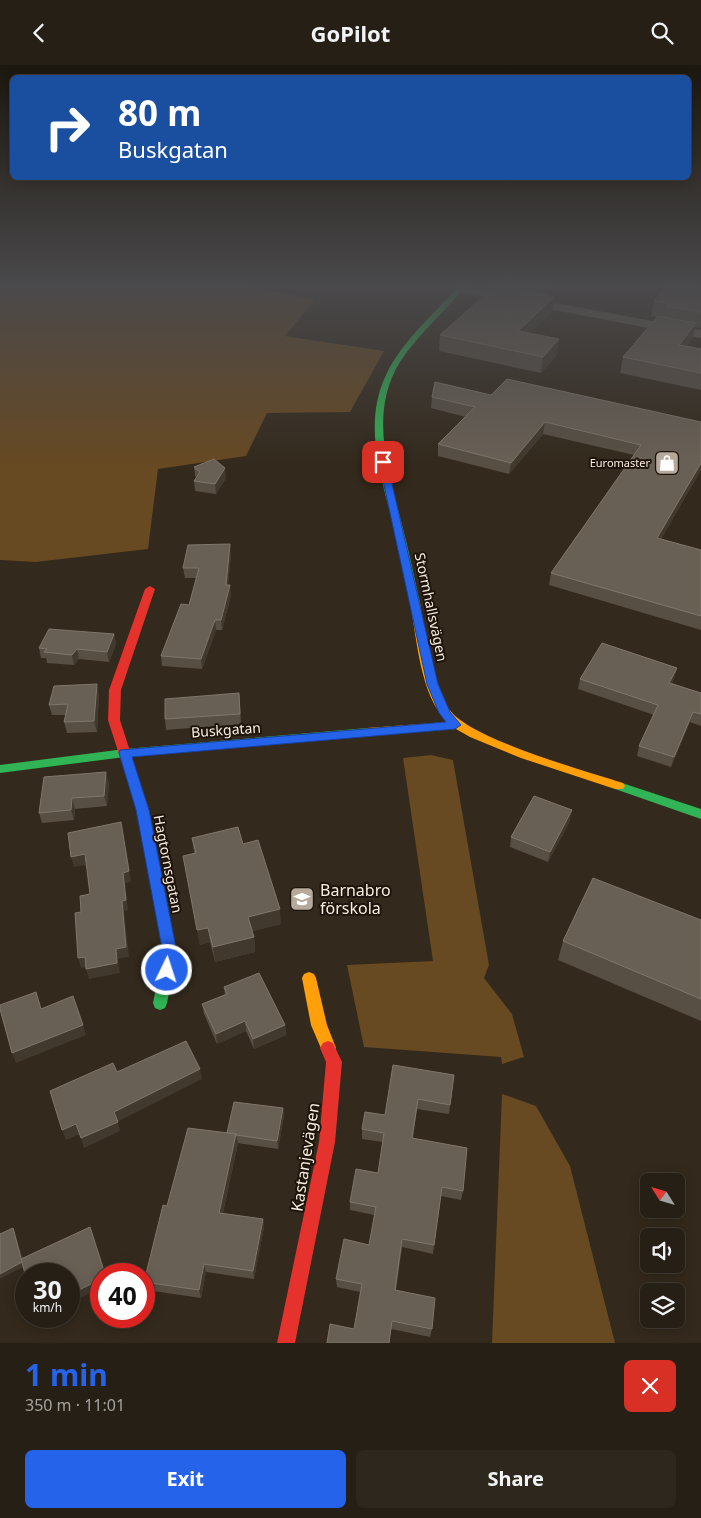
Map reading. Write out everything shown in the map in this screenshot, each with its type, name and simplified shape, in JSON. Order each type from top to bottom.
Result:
[{"type":"street","name":"Stormhallsvägen","points":[[408,347],[390,373],[378,410],[380,452],[400,531],[433,684],[444,713],[455,725],[480,737],[701,814]]},
{"type":"street","name":"Hagtornsgatan","points":[[150,589],[115,690],[114,721],[143,810],[170,953],[160,1003]]},
{"type":"street","name":"Buskgatan","points":[[0,769],[125,753],[455,725]]},
{"type":"street","name":"Kastanjevägen","points":[[286,1343],[327,1142],[334,1062],[319,1025],[309,978]]},
{"type":"shaded area","points":[[0,347],[355,347],[384,351],[350,412],[267,413],[246,456],[158,469],[148,549],[36,562],[0,560]]},
{"type":"shaded area","points":[[431,755],[453,760],[489,965],[484,978],[512,1014],[524,1057],[502,1064],[501,1057],[364,1047],[347,965],[433,961],[403,758]]},
{"type":"shaded area","points":[[502,1094],[536,1106],[570,1166],[615,1343],[492,1343]]},
{"type":"building","points":[[494,347],[552,347],[543,357]]},
{"type":"building","points":[[632,347],[688,347],[701,349],[701,373],[623,357]]},
{"type":"building","points":[[507,379],[701,422],[701,463],[657,538],[701,550],[701,616],[551,573],[641,445],[545,422],[511,463],[438,444],[475,407],[432,397],[435,382],[491,395]]},
{"type":"building","points":[[214,459],[225,468],[215,484],[194,481],[200,472],[194,467]]},
{"type":"building","points":[[230,544],[226,585],[230,585],[221,620],[215,620],[201,659],[161,656],[181,604],[189,605],[199,568],[183,568],[188,545]]},
{"type":"building","points":[[49,629],[114,634],[107,652],[77,649],[72,655],[44,652],[47,649],[39,648]]},
{"type":"building","points":[[602,643],[677,668],[669,683],[701,693],[701,714],[693,712],[674,757],[639,746],[658,705],[580,679]]},
{"type":"building","points":[[97,684],[94,721],[64,722],[68,704],[49,705],[54,686]]},
{"type":"building","points":[[239,693],[240,714],[165,719],[165,699]]},
{"type":"building","points":[[106,772],[104,796],[72,798],[71,810],[39,813],[44,777]]},
{"type":"building","points":[[534,796],[572,810],[550,852],[511,837]]},
{"type":"building","points":[[121,822],[129,871],[123,873],[126,900],[122,901],[126,947],[116,949],[117,963],[86,969],[85,957],[78,958],[75,913],[81,912],[80,896],[90,894],[85,854],[71,857],[68,833]]},
{"type":"building","points":[[238,827],[243,844],[258,840],[280,909],[248,917],[254,937],[213,947],[208,928],[197,930],[183,856],[196,853],[192,838]]},
{"type":"building","points":[[593,878],[701,920],[701,999],[563,941]]},
{"type":"building","points":[[259,973],[285,1025],[253,1039],[245,1021],[216,1034],[202,1004],[227,994],[224,987]]},
{"type":"building","points":[[36,992],[41,1009],[73,996],[83,1025],[12,1053],[0,1005]]},
{"type":"building","points":[[186,1041],[200,1069],[114,1112],[118,1122],[81,1138],[76,1124],[62,1130],[50,1091],[113,1063],[117,1072]]},
{"type":"building","points":[[393,1065],[454,1075],[450,1105],[418,1099],[412,1138],[467,1148],[463,1191],[442,1187],[434,1245],[402,1239],[395,1290],[435,1298],[432,1329],[392,1321],[389,1343],[327,1343],[330,1324],[354,1329],[362,1284],[336,1279],[344,1239],[369,1245],[376,1207],[350,1202],[356,1169],[378,1173],[384,1133],[362,1129],[365,1112],[385,1115]]},
{"type":"building","points":[[234,1102],[283,1108],[277,1141],[227,1133]]},
{"type":"building","points":[[188,1128],[236,1134],[219,1213],[263,1219],[253,1271],[204,1264],[199,1290],[155,1284],[155,1263],[149,1263],[163,1205],[167,1206]]},
{"type":"building","points":[[90,1227],[101,1263],[90,1263],[90,1284],[80,1290],[80,1263],[22,1263],[21,1259]]},
{"type":"building","points":[[13,1228],[22,1262],[15,1263],[15,1266],[0,1274],[0,1234]]},
{"type":"traffic: fast","points":[[408,347],[396,363],[382,394],[378,430],[383,466],[415,603]]},
{"type":"traffic: fast","points":[[0,769],[125,753],[367,732]]},
{"type":"traffic: fast","points":[[130,770],[143,810],[170,953],[160,1003]]},
{"type":"traffic: fast","points":[[619,786],[701,814]]},
{"type":"traffic: slow","points":[[415,603],[433,688],[445,713],[455,723],[474,734],[525,755],[619,786]]},
{"type":"traffic: slow","points":[[367,732],[455,725]]},
{"type":"traffic: slow","points":[[309,978],[319,1025],[328,1048]]},
{"type":"traffic: jam","points":[[130,770],[114,720],[115,690],[150,589]]},
{"type":"traffic: jam","points":[[286,1343],[327,1142],[334,1062],[328,1048]]},
{"type":"place","name":"Euromaster","points":[[667,463]]},
{"type":"place","name":"Barnabro förskola","points":[[302,899]]},
{"type":"route","points":[[167,970],[170,953],[143,810],[125,753],[455,725],[444,713],[433,684],[383,462]]}]
